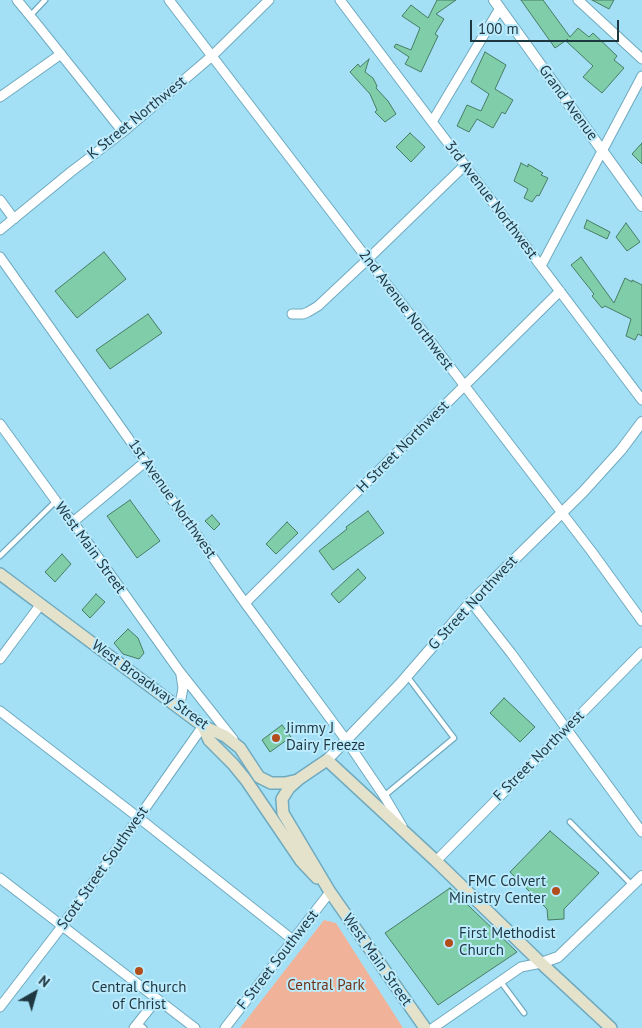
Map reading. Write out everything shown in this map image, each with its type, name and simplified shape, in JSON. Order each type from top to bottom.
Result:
[{"type":"main road","name":"West Broadway Street","points":[[0,574],[203,726],[225,736],[240,748],[259,777],[271,783],[285,783],[299,779]]},
{"type":"main road","name":"West Main Street","points":[[203,726],[209,740],[246,780],[301,861],[330,892]]},
{"type":"main road","points":[[327,760],[611,1028]]},
{"type":"main road","name":"G Street Northwest","points":[[299,779],[327,760]]},
{"type":"main road","name":"West Main Street","points":[[299,779],[289,788],[282,800],[283,813],[330,892],[425,1028]]},
{"type":"street","points":[[17,0],[122,132]]},
{"type":"street","name":"2nd Avenue Northwest","points":[[169,0],[642,620]]},
{"type":"street","name":"K Street Northwest","points":[[0,230],[122,132],[212,56],[269,0]]},
{"type":"street","name":"3rd Avenue Northwest","points":[[340,0],[642,400]]},
{"type":"street","points":[[578,0],[642,59]]},
{"type":"street","points":[[432,122],[496,2]]},
{"type":"street","name":"Grand Avenue","points":[[496,2],[642,206]]},
{"type":"street","points":[[0,97],[61,54]]},
{"type":"street","points":[[541,266],[642,76]]},
{"type":"street","points":[[292,314],[303,314],[318,306],[465,165]]},
{"type":"street","points":[[0,200],[14,219]]},
{"type":"street","name":"1st Avenue Northwest","points":[[0,256],[245,603],[346,740]]},
{"type":"street","name":"H Street Northwest","points":[[245,603],[560,291]]},
{"type":"street","name":"G Street Northwest","points":[[327,760],[407,676],[471,602],[583,492],[621,450],[642,422]]},
{"type":"street","name":"West Main Street","points":[[0,424],[73,522],[180,672],[240,748]]},
{"type":"street","points":[[73,522],[145,462]]},
{"type":"street","points":[[471,602],[511,653],[642,832]]},
{"type":"street","points":[[0,659],[41,604]]},
{"type":"street","name":"F Street Northwest","points":[[436,861],[642,652]]},
{"type":"street","points":[[179,708],[183,688],[180,672]]},
{"type":"street","points":[[0,711],[293,940]]},
{"type":"street","name":"Scott Street Southwest","points":[[0,1008],[63,925],[203,726]]},
{"type":"street","points":[[346,740],[408,835]]},
{"type":"street","points":[[433,1028],[521,967],[541,964],[558,957],[641,877]]},
{"type":"street","points":[[0,878],[195,1028]]},
{"type":"street","name":"F Street Southwest","points":[[225,1028],[330,892]]},
{"type":"street","points":[[139,1026],[157,999]]},
{"type":"lane","points":[[30,16],[45,0]]},
{"type":"lane","points":[[0,556],[56,501]]},
{"type":"lane","points":[[384,796],[454,738],[407,676]]},
{"type":"lane","points":[[570,822],[632,885]]},
{"type":"lane","points":[[500,982],[524,1013]]},
{"type":"green space","name":"Central Park","points":[[324,920],[336,923],[403,1028],[240,1028]]},
{"type":"building","points":[[437,0],[456,0],[436,14],[444,19],[435,34],[438,36],[421,72],[405,64],[409,57],[394,47],[396,44],[411,50],[420,28],[402,16],[411,5],[428,18]]},
{"type":"building","points":[[521,0],[543,0],[570,37],[578,28],[589,37],[593,33],[617,56],[614,60],[624,68],[602,93],[583,77],[593,66],[566,41],[568,39],[555,48]]},
{"type":"building","points":[[592,0],[614,0],[609,9]]},
{"type":"building","points":[[485,52],[506,65],[495,89],[513,100],[505,114],[502,112],[493,128],[477,119],[469,132],[457,126],[467,105],[481,111],[489,94],[471,82]]},
{"type":"building","points":[[369,59],[365,72],[373,78],[377,86],[376,88],[388,101],[396,114],[385,122],[375,112],[377,110],[370,94],[350,72],[358,64],[360,67]]},
{"type":"building","points":[[410,133],[425,147],[411,162],[396,147]]},
{"type":"building","points":[[642,143],[642,164],[632,154]]},
{"type":"building","points":[[521,163],[528,167],[528,164],[543,173],[541,175],[548,178],[539,196],[537,195],[532,202],[524,198],[528,189],[514,181]]},
{"type":"building","points":[[587,220],[610,232],[607,239],[584,228]]},
{"type":"building","points":[[626,223],[640,242],[627,251],[616,237]]},
{"type":"building","points":[[104,252],[126,279],[77,318],[55,291]]},
{"type":"building","points":[[581,257],[614,303],[625,278],[642,285],[642,336],[638,334],[635,340],[626,336],[631,319],[605,306],[602,308],[592,296],[594,294],[571,265]]},
{"type":"building","points":[[148,314],[162,333],[110,369],[96,350]]},
{"type":"building","points":[[130,500],[160,541],[137,558],[107,516]]},
{"type":"building","points":[[368,511],[384,533],[333,570],[319,551],[347,529],[346,527]]},
{"type":"building","points":[[212,515],[220,524],[214,530],[205,521]]},
{"type":"building","points":[[287,522],[298,533],[276,554],[266,544]]},
{"type":"building","points":[[62,554],[71,564],[55,582],[45,572]]},
{"type":"building","points":[[358,569],[366,578],[339,603],[331,594]]},
{"type":"building","points":[[96,594],[105,602],[90,618],[82,610]]},
{"type":"building","points":[[128,629],[138,638],[144,653],[139,659],[123,654],[114,643]]},
{"type":"building","points":[[504,698],[535,727],[520,742],[490,713]]},
{"type":"building","name":"Jimmy J Dairy Freeze","points":[[282,725],[291,737],[270,752],[262,740]]},
{"type":"building","name":"FMC Colvert Ministry Center","points":[[550,831],[599,873],[564,909],[564,919],[548,920],[547,909],[510,872]]},
{"type":"building","name":"First Methodist Church","points":[[450,888],[517,952],[438,1005],[385,933]]},
{"type":"place","name":"Jimmy J Dairy Freeze","points":[[276,738]]},
{"type":"place","name":"FMC Colvert Ministry Center","points":[[556,891]]},
{"type":"place","name":"First Methodist Church","points":[[449,943]]},
{"type":"place","name":"Central Church of Christ","points":[[139,971]]}]
